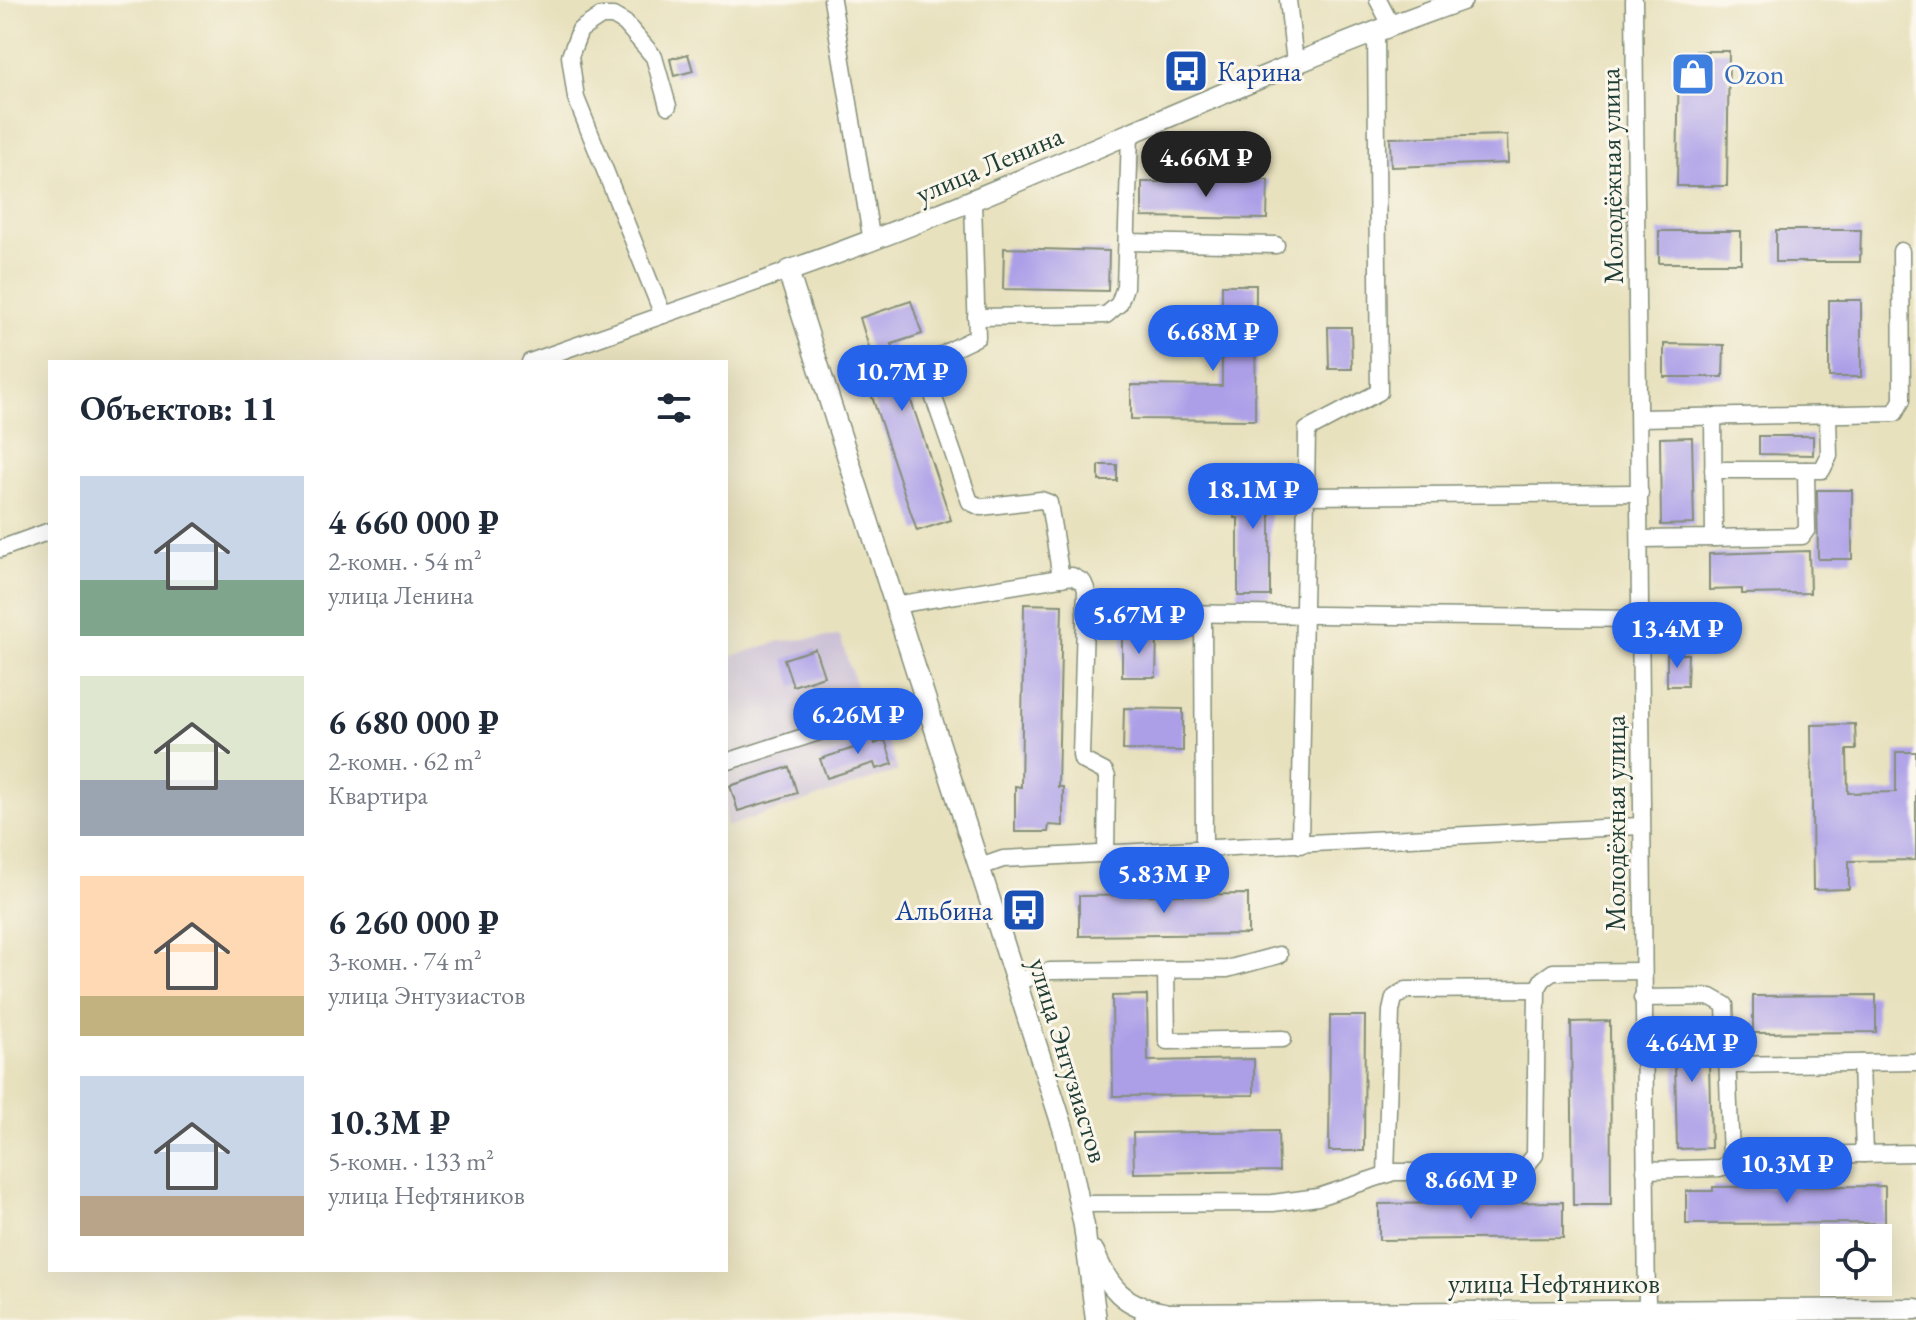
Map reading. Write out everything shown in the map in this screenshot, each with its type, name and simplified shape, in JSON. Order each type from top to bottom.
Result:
[{"type":"main road","name":"улица Ленина","points":[[788,271],[973,202],[1295,63],[1462,0]]},
{"type":"main road","name":"улица Энтузиастов","points":[[788,271],[1064,1131],[1084,1226],[1094,1316]]},
{"type":"main road","name":"улица Энтузиастов","points":[[1084,1226],[1103,1276],[1116,1293],[1147,1310],[1169,1314]]},
{"type":"main road","name":"улица Нефтяников","points":[[1145,1320],[1169,1314],[1916,1309]]},
{"type":"main road","name":"улица Нефтяников","points":[[1193,1314],[1213,1320]]},
{"type":"street","points":[[832,0],[872,242]]},
{"type":"street","points":[[1288,0],[1295,63]]},
{"type":"street","points":[[1300,845],[1307,430],[1379,392],[1384,28],[1378,0]]},
{"type":"street","name":"Молодёжная улица","points":[[1634,0],[1647,1311]]},
{"type":"street","points":[[663,315],[614,185],[576,98],[570,56],[580,30],[601,16],[613,16],[625,23],[654,57],[668,106]]},
{"type":"street","points":[[976,317],[1106,315],[1119,304],[1125,287],[1130,135]]},
{"type":"street","points":[[973,202],[977,337],[938,358],[929,365],[926,375],[970,502],[981,507],[1041,500],[1049,503],[1053,510],[1061,578]]},
{"type":"street","points":[[1127,242],[1276,245]]},
{"type":"street","points":[[1640,418],[1889,415],[1899,408],[1901,251]]},
{"type":"street","name":"улица Ленина","points":[[536,360],[788,271]]},
{"type":"street","points":[[1713,470],[1822,470],[1828,461],[1828,416]]},
{"type":"street","points":[[1713,417],[1714,538]]},
{"type":"street","points":[[1641,539],[1802,536],[1807,529],[1806,470]]},
{"type":"street","points":[[1306,496],[1640,493]]},
{"type":"street","points":[[0,549],[48,532]]},
{"type":"street","points":[[895,605],[1072,576],[1083,582],[1081,755],[1082,760],[1105,772],[1107,777],[1106,855]]},
{"type":"street","points":[[1085,612],[1641,619]]},
{"type":"street","points":[[1203,614],[1204,850]]},
{"type":"street","points":[[728,761],[925,698]]},
{"type":"street","points":[[980,867],[1003,859],[1640,826]]},
{"type":"street","points":[[1018,981],[1050,971],[1227,969],[1279,955]]},
{"type":"street","points":[[1166,970],[1167,1041],[1283,1039]]},
{"type":"street","points":[[1080,1204],[1273,1203],[1318,1197],[1386,1175],[1521,1172],[1535,1155],[1537,989],[1543,979],[1553,972],[1642,971]]},
{"type":"street","points":[[1386,1175],[1391,1011],[1394,998],[1406,990],[1537,989]]},
{"type":"street","points":[[1642,998],[1711,997],[1719,1000],[1728,1013],[1731,1156],[1726,1166],[1719,1168],[1645,1170]]},
{"type":"street","points":[[1729,1065],[1916,1062]]},
{"type":"street","points":[[1861,1063],[1864,1154]]},
{"type":"street","points":[[1731,1156],[1916,1153]]},
{"type":"shaded area","points":[[840,636],[864,711],[878,707],[898,771],[728,826],[728,657],[781,641]]},
{"type":"building","points":[[1679,51],[1729,51],[1727,186],[1677,186]]},
{"type":"building","points":[[688,54],[693,71],[674,76],[670,59]]},
{"type":"building","points":[[1507,135],[1508,163],[1391,167],[1390,138]]},
{"type":"building","points":[[1164,178],[1268,180],[1267,219],[1142,217],[1142,182],[1164,182]]},
{"type":"building","points":[[1776,230],[1861,230],[1860,262],[1776,262]]},
{"type":"building","points":[[1659,231],[1741,231],[1741,263],[1659,263]]},
{"type":"building","points":[[1004,248],[1109,251],[1108,291],[1003,289]]},
{"type":"building","points":[[1222,285],[1256,285],[1255,420],[1131,419],[1131,385],[1222,386]]},
{"type":"building","points":[[1829,300],[1861,300],[1861,377],[1829,377]]},
{"type":"building","points":[[911,301],[922,334],[892,344],[951,520],[917,531],[859,358],[871,354],[860,318]]},
{"type":"building","points":[[1328,327],[1351,327],[1352,369],[1329,369]]},
{"type":"building","points":[[1664,344],[1724,345],[1723,377],[1664,377]]},
{"type":"building","points":[[1759,436],[1813,436],[1813,455],[1759,454]]},
{"type":"building","points":[[1692,437],[1694,524],[1661,525],[1660,438]]},
{"type":"building","points":[[1099,465],[1117,465],[1117,481],[1099,481]]},
{"type":"building","points":[[1229,472],[1270,472],[1270,596],[1238,596],[1238,518],[1234,518],[1234,487],[1229,487]]},
{"type":"building","points":[[1817,490],[1852,490],[1852,559],[1818,559]]},
{"type":"building","points":[[1809,551],[1810,593],[1742,594],[1742,589],[1709,590],[1709,554]]},
{"type":"building","points":[[1024,604],[1062,605],[1058,787],[1063,787],[1063,826],[1049,825],[1048,832],[1015,832],[1015,786],[1021,787]]},
{"type":"building","points":[[1682,631],[1710,631],[1710,649],[1682,649]]},
{"type":"building","points":[[1122,635],[1157,635],[1156,677],[1122,677]]},
{"type":"building","points":[[815,649],[824,676],[793,686],[784,659]]},
{"type":"building","points":[[1667,654],[1688,654],[1687,686],[1667,686]]},
{"type":"building","points":[[1124,708],[1183,709],[1183,751],[1123,750]]},
{"type":"building","points":[[1855,724],[1856,750],[1847,750],[1848,793],[1896,792],[1896,752],[1916,752],[1916,860],[1849,861],[1849,889],[1813,890],[1811,725]]},
{"type":"building","points":[[871,727],[875,744],[885,740],[893,764],[876,769],[874,763],[827,778],[820,759],[860,746],[856,732]]},
{"type":"building","points":[[789,767],[797,793],[738,811],[730,786]]},
{"type":"building","points":[[1248,894],[1248,934],[1079,936],[1079,896]]},
{"type":"building","points":[[1147,995],[1148,1061],[1254,1059],[1254,1095],[1113,1096],[1112,996]]},
{"type":"building","points":[[1876,995],[1876,1032],[1753,1033],[1753,996]]},
{"type":"building","points":[[1330,1016],[1365,1016],[1364,1151],[1329,1151]]},
{"type":"building","points":[[1708,1019],[1711,1148],[1677,1149],[1674,1020]]},
{"type":"building","points":[[1610,1021],[1611,1205],[1573,1205],[1571,1022]]},
{"type":"building","points":[[1278,1131],[1279,1171],[1134,1173],[1133,1133]]},
{"type":"building","points":[[1885,1186],[1885,1223],[1686,1224],[1686,1191],[1713,1191],[1713,1187]]},
{"type":"building","points":[[1563,1202],[1563,1238],[1379,1240],[1379,1204]]},
{"type":"place","name":"Карина","points":[[1186,71]]},
{"type":"place","name":"Ozon","points":[[1693,74]]},
{"type":"place","name":"Альбина","points":[[1024,910]]}]
